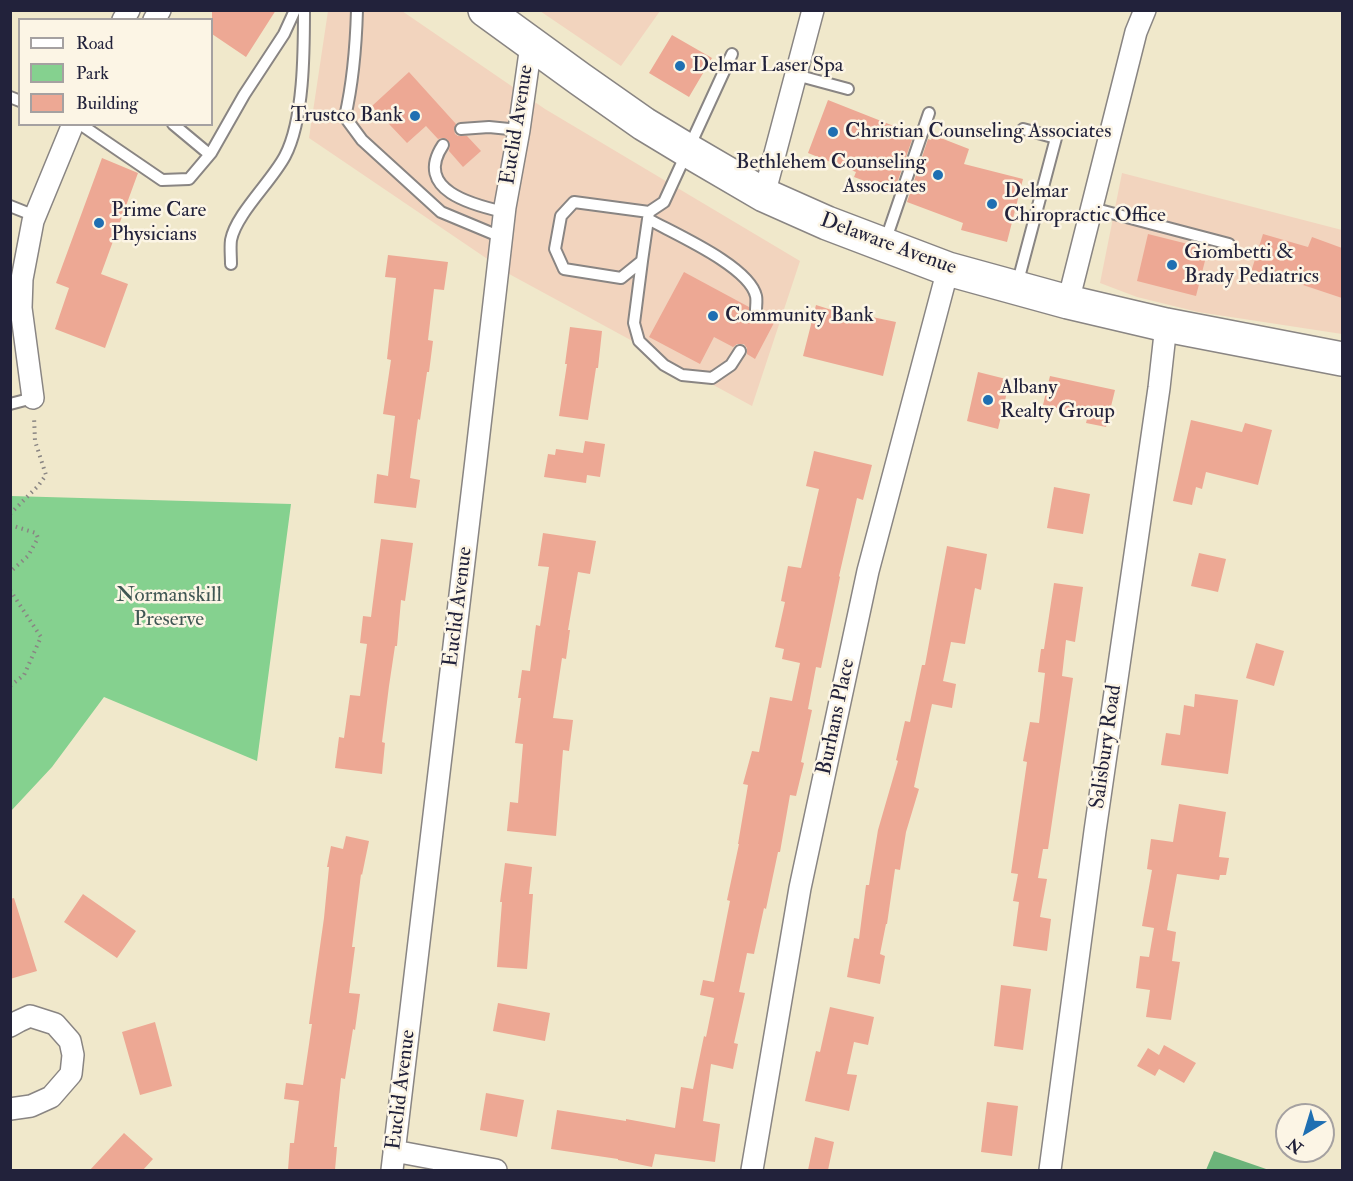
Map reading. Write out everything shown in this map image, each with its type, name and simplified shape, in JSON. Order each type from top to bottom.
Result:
[{"type":"main road","name":"Delaware Avenue","points":[[485,10],[644,124],[764,195],[822,221],[948,269],[1068,302],[1166,325],[1342,359]]},
{"type":"street","points":[[764,195],[813,10]]},
{"type":"street","points":[[1068,302],[1136,32],[1145,10]]},
{"type":"street","name":"Euclid Avenue","points":[[393,1161],[504,212],[531,45]]},
{"type":"street","points":[[33,398],[16,308],[35,216],[73,126]]},
{"type":"street","name":"Burhans Place","points":[[752,1170],[800,888],[868,571],[948,269]]},
{"type":"street","name":"Salisbury Road","points":[[1050,1170],[1166,325]]},
{"type":"street","points":[[10,1026],[30,1017],[55,1024],[70,1041],[73,1055],[71,1074],[51,1097],[31,1106],[10,1108]]},
{"type":"street","points":[[393,1161],[496,1170]]},
{"type":"lane","points":[[83,126],[162,180],[189,179],[209,154],[284,34],[296,10]]},
{"type":"lane","points":[[231,264],[231,240],[239,220],[276,170],[291,144],[298,112],[303,68],[304,10]]},
{"type":"lane","points":[[357,10],[357,35],[351,90],[345,117],[363,140],[441,212],[501,237]]},
{"type":"lane","points":[[732,54],[664,202],[648,216],[634,324],[639,341],[664,365],[682,375],[712,378],[732,365],[740,351]]},
{"type":"lane","points":[[796,75],[848,89]]},
{"type":"lane","points":[[884,245],[929,113]]},
{"type":"lane","points":[[175,126],[209,154]]},
{"type":"lane","points":[[461,129],[489,127],[519,130]]},
{"type":"lane","points":[[1017,288],[1056,138],[1023,129]]},
{"type":"lane","points":[[443,145],[435,159],[435,167],[440,182],[445,188],[459,199],[504,212]]},
{"type":"lane","points":[[642,261],[621,278],[564,269],[555,249],[561,216],[574,202],[648,216],[725,261],[747,280],[756,296],[756,310]]},
{"type":"lane","points":[[10,206],[35,216]]},
{"type":"lane","points":[[1092,208],[1229,244]]},
{"type":"lane","points":[[10,404],[33,398]]},
{"type":"path","points":[[10,514],[46,475],[35,441],[33,398]]},
{"type":"path","points":[[10,525],[36,533],[38,538],[28,556],[10,572]]},
{"type":"path","points":[[10,590],[40,637],[24,675],[10,686]]},
{"type":"shaded area","points":[[660,10],[621,66],[540,11]]},
{"type":"shaded area","points":[[328,11],[402,11],[545,109],[800,261],[752,406],[511,275],[309,138]]},
{"type":"shaded area","points":[[1122,173],[1342,230],[1342,334],[1198,312],[1137,297],[1100,283]]},
{"type":"green space","name":"Normanskill Preserve","points":[[11,496],[291,504],[257,761],[104,697],[52,767],[11,811]]},
{"type":"green space","points":[[1214,1151],[1269,1170],[1206,1170]]},
{"type":"building","points":[[212,10],[276,10],[246,57],[213,35]]},
{"type":"building","name":"Delmar Laser Spa","points":[[672,35],[712,58],[689,97],[649,73]]},
{"type":"building","name":"Trustco Bank","points":[[409,72],[456,124],[455,134],[467,136],[481,151],[463,167],[449,151],[450,144],[447,139],[438,139],[426,126],[407,143],[372,106]]},
{"type":"building","points":[[828,100],[914,134],[894,192],[854,177],[856,172],[808,153]]},
{"type":"building","points":[[933,135],[969,149],[964,164],[1023,179],[1007,242],[961,230],[963,223],[907,202],[928,139],[931,140]]},
{"type":"building","name":"Prime Care Physicians","points":[[102,158],[138,173],[101,274],[128,284],[105,348],[55,329],[69,288],[56,283]]},
{"type":"building","name":"Giombetti & Brady Pediatrics","points":[[1148,234],[1208,249],[1196,296],[1137,281]]},
{"type":"building","points":[[1263,234],[1308,247],[1312,237],[1342,248],[1342,298],[1282,278],[1281,281],[1251,272]]},
{"type":"building","points":[[388,255],[448,262],[444,290],[434,289],[428,340],[433,341],[420,420],[418,419],[410,478],[420,480],[416,508],[374,503],[377,474],[388,476],[395,416],[383,414],[391,360],[387,359],[396,278],[385,277]]},
{"type":"building","name":"Community Bank","points":[[684,272],[749,307],[749,313],[753,317],[759,317],[762,314],[775,321],[755,359],[747,354],[744,344],[737,344],[733,347],[714,337],[700,364],[649,337]]},
{"type":"building","points":[[816,305],[857,318],[858,314],[896,322],[883,376],[803,356]]},
{"type":"building","points":[[570,327],[602,331],[588,420],[559,416]]},
{"type":"building","name":"Albany Realty Group","points":[[978,372],[1010,380],[998,429],[967,421]]},
{"type":"building","points":[[1050,376],[1115,390],[1106,427],[1086,423],[1088,415],[1043,405]]},
{"type":"building","points":[[1191,420],[1242,432],[1245,423],[1272,430],[1258,485],[1206,472],[1202,489],[1196,487],[1192,505],[1173,501]]},
{"type":"building","points":[[585,441],[605,444],[600,477],[587,475],[586,483],[544,477],[548,454],[555,455],[556,449],[583,453]]},
{"type":"building","points":[[814,451],[872,465],[863,500],[857,498],[821,668],[816,667],[808,709],[812,710],[801,762],[804,763],[796,796],[790,795],[780,852],[778,852],[754,954],[747,953],[739,992],[745,993],[734,1043],[738,1044],[733,1069],[711,1064],[703,1121],[720,1124],[715,1162],[655,1154],[652,1167],[618,1159],[551,1149],[557,1110],[675,1128],[681,1087],[693,1089],[714,998],[700,995],[703,980],[714,982],[730,901],[727,900],[748,785],[743,784],[752,751],[759,752],[770,697],[792,701],[800,663],[782,659],[784,649],[775,647],[785,602],[781,601],[788,566],[801,568],[819,489],[806,486]]},
{"type":"building","points":[[1054,487],[1090,494],[1083,534],[1047,528]]},
{"type":"building","points":[[543,533],[596,541],[590,574],[578,572],[568,630],[570,630],[566,659],[562,658],[553,718],[573,720],[569,751],[563,750],[556,836],[507,831],[510,802],[518,803],[523,744],[515,743],[522,670],[530,671],[536,625],[540,626],[549,567],[538,566]]},
{"type":"building","points":[[381,539],[413,543],[405,601],[401,600],[397,646],[395,646],[389,686],[382,742],[385,743],[382,774],[335,768],[339,737],[344,738],[350,695],[360,696],[367,644],[360,643],[363,616],[371,617]]},
{"type":"building","points":[[947,546],[987,554],[981,590],[975,588],[965,644],[951,642],[943,681],[956,684],[952,708],[932,704],[914,787],[919,789],[906,832],[900,870],[895,869],[880,954],[885,956],[880,984],[847,977],[854,938],[859,939],[866,885],[869,885],[878,830],[898,761],[896,760],[905,721],[910,722],[922,665],[925,665]]},
{"type":"building","points":[[1199,553],[1226,559],[1218,592],[1191,586]]},
{"type":"building","points":[[1054,583],[1083,587],[1075,642],[1066,640],[1062,676],[1073,678],[1048,849],[1043,849],[1038,878],[1047,879],[1040,917],[1051,919],[1047,951],[1013,946],[1019,902],[1013,901],[1018,874],[1011,873],[1027,762],[1023,761],[1030,722],[1039,723],[1045,673],[1038,672],[1041,649],[1044,649]]},
{"type":"building","points":[[1256,643],[1284,651],[1274,686],[1246,678]]},
{"type":"building","points":[[1195,694],[1238,700],[1228,774],[1161,765],[1166,733],[1180,735],[1184,705],[1194,707]]},
{"type":"building","points":[[1179,804],[1226,812],[1219,857],[1229,858],[1226,875],[1220,875],[1219,880],[1177,874],[1167,930],[1176,932],[1172,961],[1180,962],[1171,1020],[1146,1017],[1150,990],[1136,988],[1140,956],[1149,957],[1154,928],[1142,926],[1152,870],[1147,869],[1151,839],[1173,842]]},
{"type":"building","points":[[346,836],[369,841],[361,874],[349,993],[360,994],[345,1079],[341,1078],[334,1147],[337,1147],[335,1170],[288,1170],[290,1143],[294,1143],[299,1101],[284,1099],[286,1083],[303,1085],[324,918],[329,867],[327,867],[331,846],[343,849]]},
{"type":"building","points":[[505,863],[532,867],[529,894],[533,894],[527,969],[497,967],[502,902],[500,902]]},
{"type":"building","points":[[83,894],[136,931],[117,958],[64,922]]},
{"type":"building","points":[[14,898],[37,971],[10,979],[10,899]]},
{"type":"building","points":[[1001,985],[1031,989],[1023,1050],[994,1046]]},
{"type":"building","points":[[498,1003],[550,1013],[545,1041],[493,1031]]},
{"type":"building","points":[[830,1007],[874,1017],[868,1045],[854,1042],[847,1074],[857,1075],[849,1111],[805,1101],[816,1051],[820,1052]]},
{"type":"building","points":[[155,1022],[172,1086],[140,1095],[122,1032]]},
{"type":"building","points":[[1164,1045],[1196,1063],[1184,1083],[1159,1069],[1155,1076],[1137,1066],[1148,1048],[1159,1055]]},
{"type":"building","points":[[486,1093],[524,1100],[517,1137],[480,1130]]},
{"type":"building","points":[[987,1102],[1018,1106],[1012,1156],[981,1152]]},
{"type":"building","points":[[124,1133],[153,1159],[143,1170],[90,1170]]},
{"type":"building","points":[[815,1137],[834,1142],[828,1170],[808,1170]]},
{"type":"place","name":"Delmar Laser Spa","points":[[680,66]]},
{"type":"place","name":"Trustco Bank","points":[[415,116]]},
{"type":"place","name":"Christian Counseling Associates","points":[[833,132]]},
{"type":"place","name":"Bethlehem Counseling Associates","points":[[938,175]]},
{"type":"place","name":"Delmar Chiropractic Office","points":[[992,204]]},
{"type":"place","name":"Prime Care Physicians","points":[[99,223]]},
{"type":"place","name":"Giombetti & Brady Pediatrics","points":[[1172,265]]},
{"type":"place","name":"Community Bank","points":[[713,316]]},
{"type":"place","name":"Albany Realty Group","points":[[988,400]]}]
